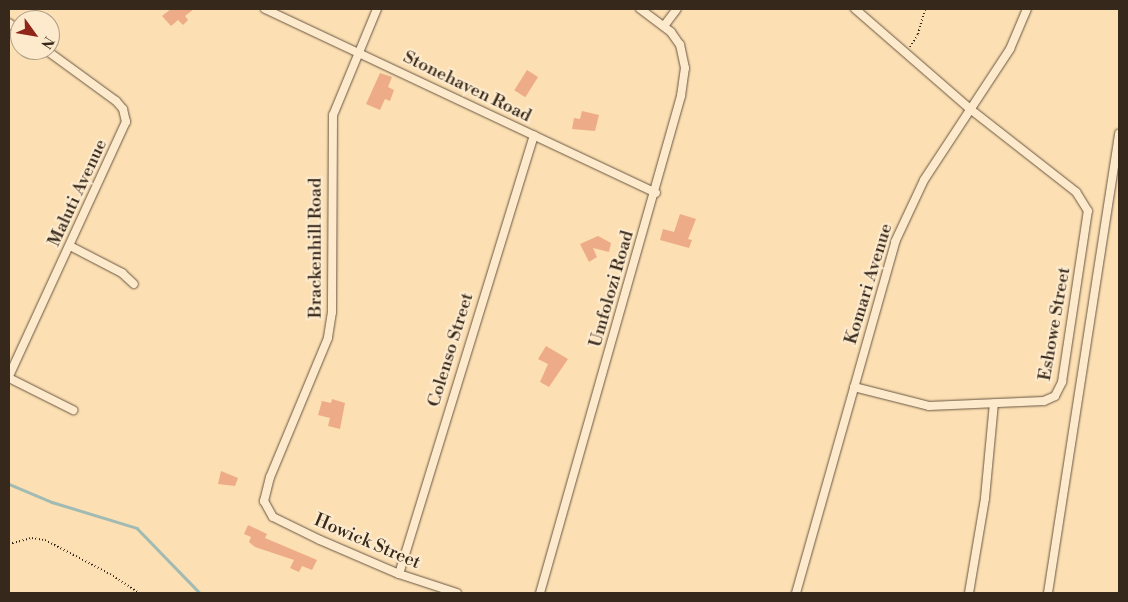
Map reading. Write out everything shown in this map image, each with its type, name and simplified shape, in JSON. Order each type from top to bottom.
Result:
[{"type":"street","name":"Stonehaven Road","points":[[265,9],[358,51],[656,193]]},
{"type":"street","name":"Brackenhill Road","points":[[268,512],[264,501],[270,477],[322,355],[330,325],[331,132],[338,100],[377,9]]},
{"type":"street","name":"Umfolozi Road","points":[[540,593],[656,193],[681,96],[685,68],[680,45],[664,26],[640,9]]},
{"type":"street","points":[[664,26],[677,9]]},
{"type":"street","name":"Eshowe Street","points":[[854,387],[920,405],[1044,401],[1059,390],[1088,211],[1076,192],[969,108],[855,9]]},
{"type":"street","name":"Komari Avenue","points":[[796,593],[904,219],[924,180],[969,108],[1010,49],[1027,9]]},
{"type":"street","name":"Maluti Avenue","points":[[9,377],[126,122],[123,109],[116,101],[60,60]]},
{"type":"street","points":[[1048,593],[1119,133]]},
{"type":"street","name":"Colenso Street","points":[[399,574],[534,135]]},
{"type":"street","points":[[70,246],[122,273],[134,284]]},
{"type":"street","points":[[9,377],[73,410]]},
{"type":"street","points":[[969,593],[985,498],[994,403]]},
{"type":"street","name":"Howick Street","points":[[268,512],[320,540],[399,574],[457,593]]},
{"type":"path","points":[[906,53],[918,34],[925,9]]},
{"type":"path","points":[[9,544],[32,538],[45,540],[110,574],[139,593]]},
{"type":"building","points":[[171,9],[194,9],[185,16],[188,20],[183,25],[178,20],[171,26],[162,16]]},
{"type":"building","points":[[527,70],[538,77],[525,97],[514,90]]},
{"type":"building","points":[[380,73],[392,77],[388,87],[394,90],[390,101],[385,99],[380,110],[366,104]]},
{"type":"building","points":[[582,111],[599,115],[595,131],[572,129],[574,118],[580,119]]},
{"type":"building","points":[[680,214],[696,219],[688,239],[692,240],[689,248],[660,240],[663,229],[674,232]]},
{"type":"building","points":[[598,236],[611,243],[609,252],[593,248],[597,257],[589,262],[580,244]]},
{"type":"building","points":[[546,346],[568,359],[549,387],[540,382],[548,364],[538,359]]},
{"type":"building","points":[[332,399],[345,403],[340,429],[328,426],[330,418],[318,415],[322,401],[331,403]]},
{"type":"building","points":[[221,471],[238,478],[235,486],[218,484]]},
{"type":"building","points":[[248,525],[267,534],[265,538],[317,560],[312,570],[302,566],[299,572],[290,568],[294,560],[255,547],[249,542],[251,537],[244,534]]},
{"type":"waterway","points":[[9,484],[52,502],[137,528],[200,593]]}]
